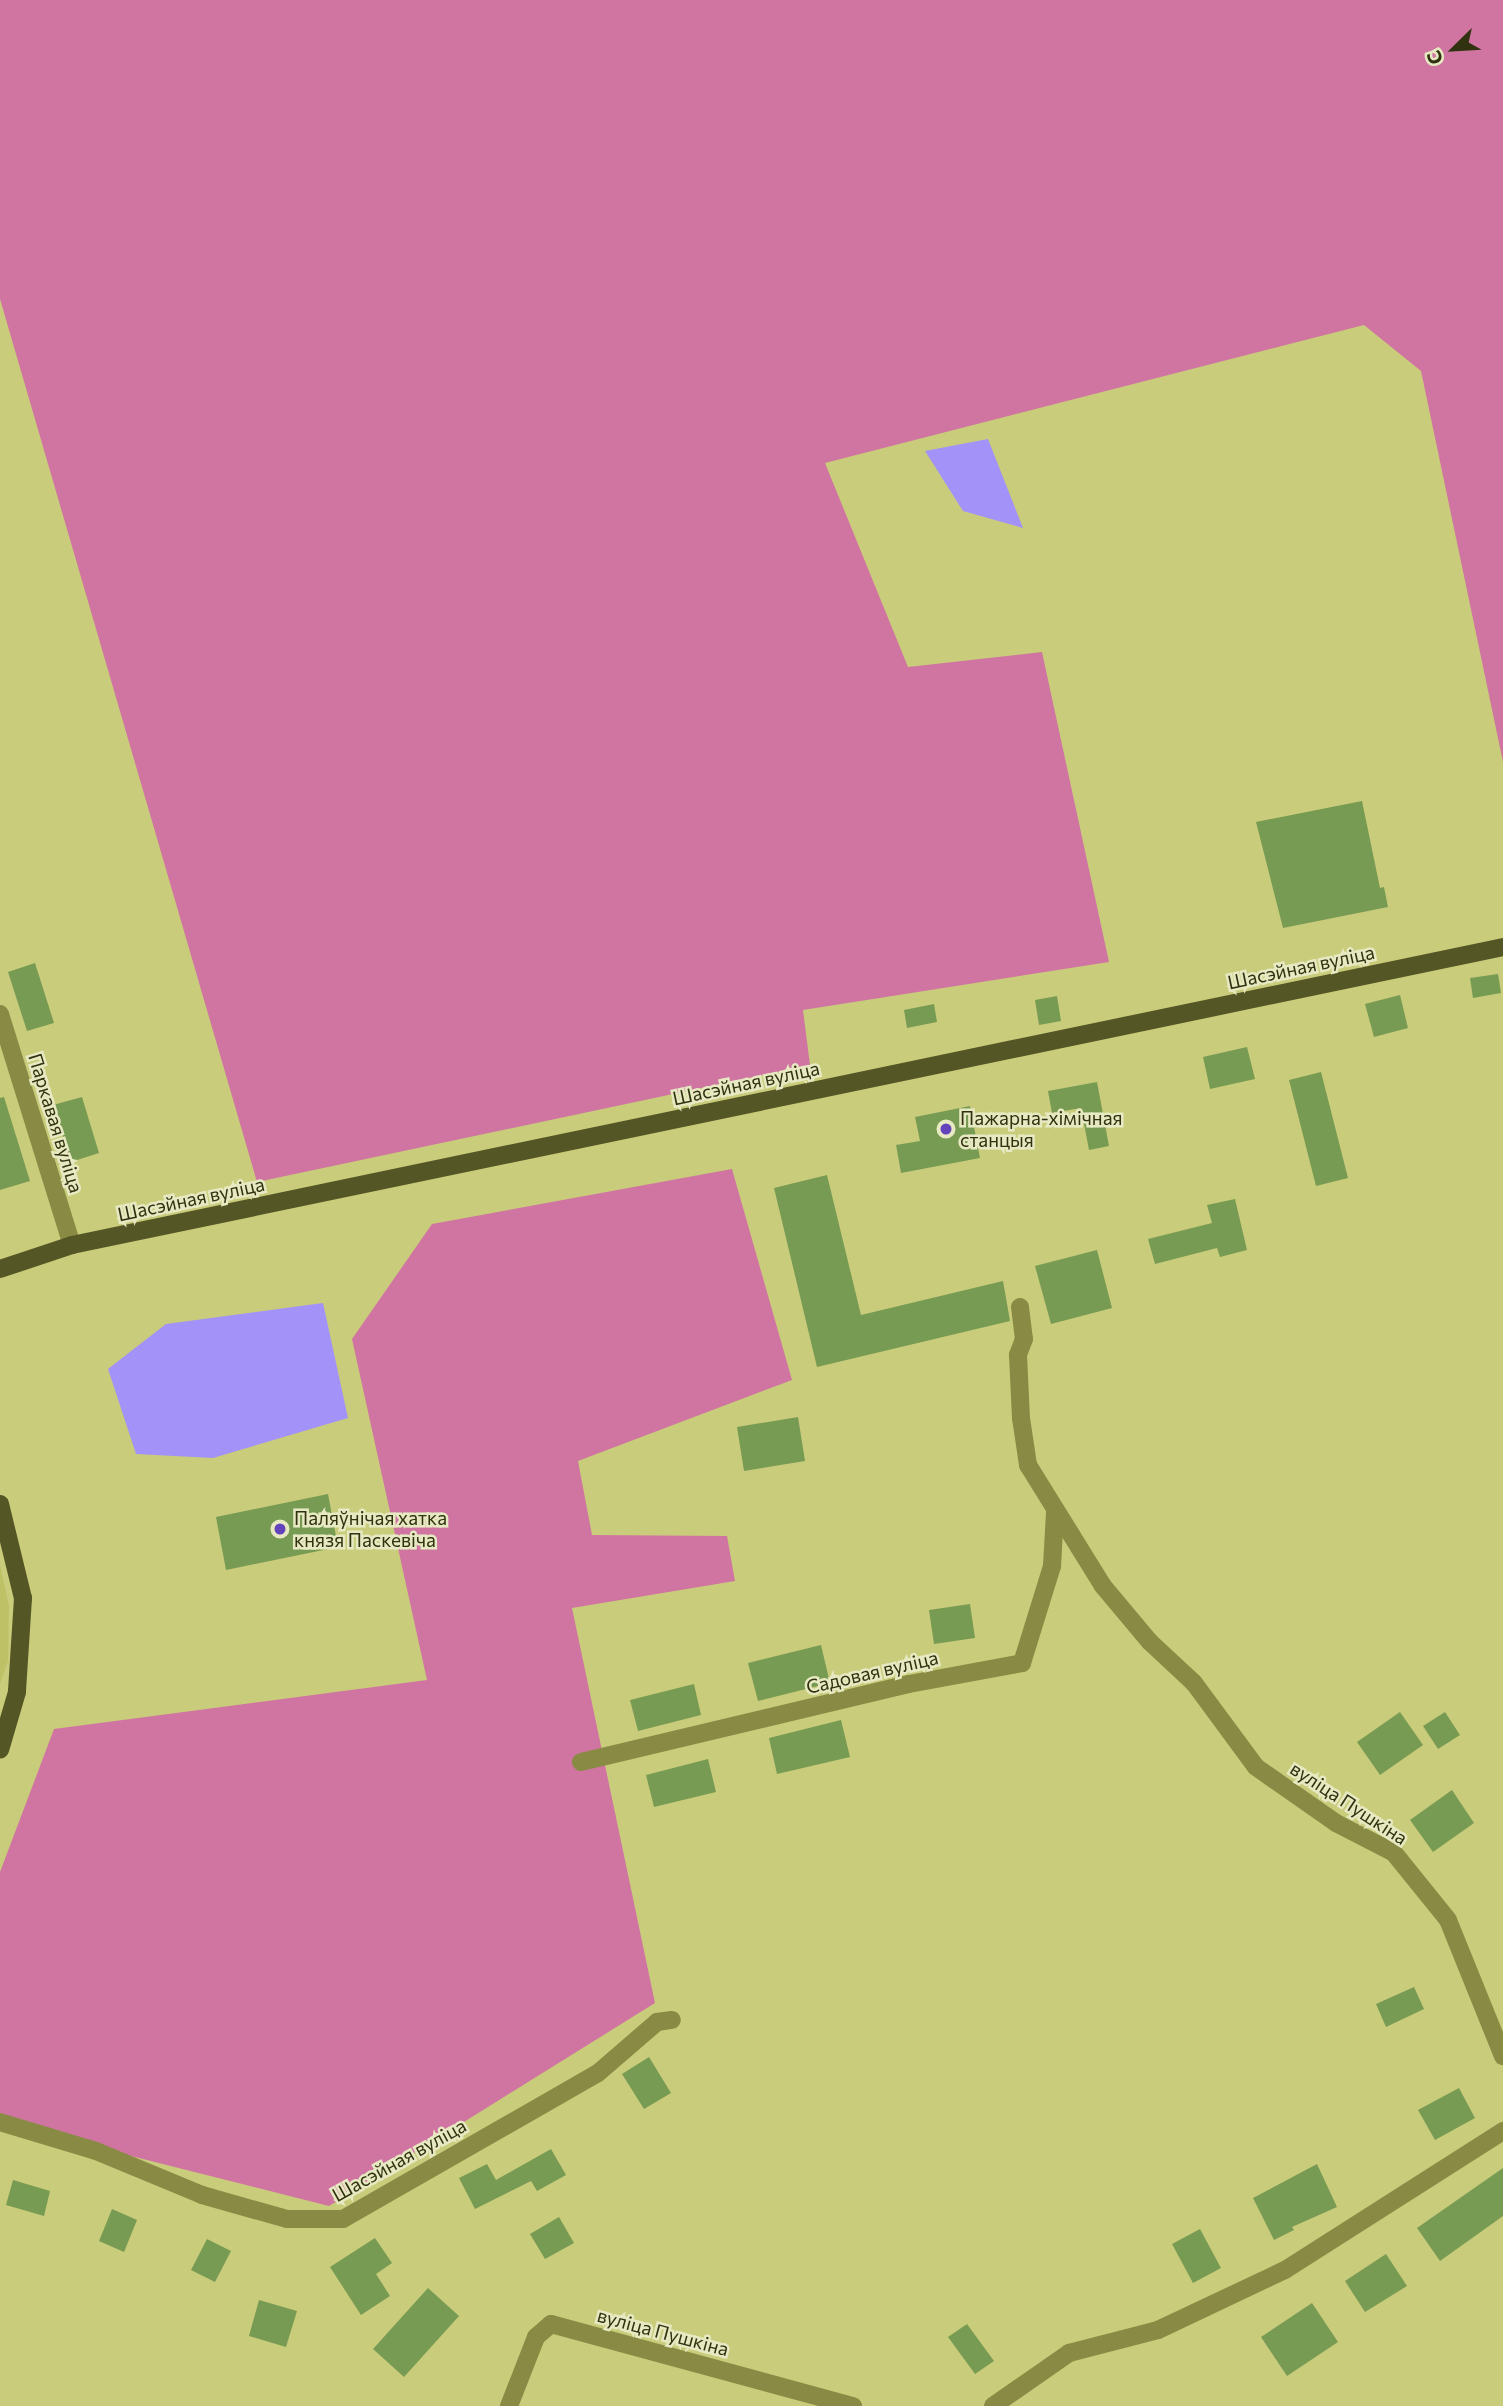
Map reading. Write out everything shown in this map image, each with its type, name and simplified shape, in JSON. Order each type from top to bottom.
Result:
[{"type":"main road","name":"Шасэйная вуліца","points":[[0,1269],[72,1245],[1503,947]]},
{"type":"main road","points":[[0,1504],[23,1598],[17,1692],[0,1751]]},
{"type":"street","name":"Паркавая вуліца","points":[[0,1014],[72,1245]]},
{"type":"street","name":"вуліца Пушкіна","points":[[1020,1307],[1024,1339],[1018,1355],[1028,1465],[1055,1512],[1081,1547],[1102,1586],[1150,1642],[1194,1684],[1256,1767],[1336,1823],[1394,1853],[1448,1920],[1503,2056]]},
{"type":"street","name":"Садовая вуліца","points":[[581,1762],[909,1684],[1022,1663],[1052,1566],[1055,1512]]},
{"type":"street","name":"Шасэйная вуліца","points":[[0,2122],[96,2151],[202,2195],[287,2219],[343,2219],[598,2073],[657,2022],[673,2020]]},
{"type":"street","points":[[993,2406],[1069,2353],[1158,2330],[1285,2270],[1503,2131]]},
{"type":"street","name":"вуліца Пушкіна","points":[[509,2406],[536,2337],[551,2324],[853,2406]]},
{"type":"shaded area","points":[[0,0],[1503,0],[1503,762],[1421,371],[1364,325],[825,463],[908,667],[1042,652],[1109,962],[803,1010],[810,1065],[257,1182],[0,299]]},
{"type":"shaded area","points":[[988,439],[1023,528],[963,511],[925,451]]},
{"type":"shaded area","points":[[732,1169],[792,1380],[578,1461],[592,1535],[727,1536],[735,1581],[572,1608],[655,2003],[329,2206],[0,2123],[0,1872],[54,1729],[427,1680],[352,1339],[432,1224]]},
{"type":"shaded area","points":[[323,1303],[348,1418],[213,1458],[136,1454],[108,1369],[166,1324]]},
{"type":"shaded area","points":[[0,1565],[9,1606],[8,1661],[0,1684]]},
{"type":"building","points":[[1362,801],[1380,888],[1384,887],[1388,907],[1283,928],[1256,822]]},
{"type":"building","points":[[35,963],[54,1023],[27,1031],[8,972]]},
{"type":"building","points":[[1498,974],[1501,993],[1473,998],[1470,978]]},
{"type":"building","points":[[1400,995],[1408,1028],[1374,1037],[1365,1004]]},
{"type":"building","points":[[1057,996],[1061,1021],[1039,1025],[1035,1000]]},
{"type":"building","points":[[934,1004],[937,1022],[907,1028],[904,1010]]},
{"type":"building","points":[[1247,1047],[1255,1079],[1210,1089],[1203,1057]]},
{"type":"building","points":[[1321,1072],[1348,1178],[1316,1186],[1289,1080]]},
{"type":"building","points":[[1097,1082],[1109,1146],[1089,1150],[1081,1108],[1052,1113],[1048,1091]]},
{"type":"building","points":[[4,1097],[30,1181],[0,1190],[0,1098]]},
{"type":"building","points":[[82,1097],[99,1153],[71,1162],[53,1105]]},
{"type":"building","name":"Пажарна-хімічная станцыя","points":[[970,1106],[980,1158],[901,1173],[896,1145],[920,1141],[915,1117]]},
{"type":"building","points":[[827,1175],[861,1315],[1003,1281],[1010,1321],[817,1367],[774,1188]]},
{"type":"building","points":[[1235,1199],[1247,1250],[1220,1257],[1217,1248],[1155,1264],[1148,1239],[1212,1223],[1207,1205]]},
{"type":"building","points":[[1097,1250],[1112,1308],[1051,1324],[1035,1266]]},
{"type":"building","points":[[798,1417],[805,1461],[744,1471],[737,1427]]},
{"type":"building","points":[[328,1494],[338,1547],[226,1570],[216,1517]]},
{"type":"building","points":[[970,1604],[975,1638],[934,1644],[929,1610]]},
{"type":"building","points":[[821,1645],[830,1683],[758,1701],[748,1663]]},
{"type":"building","points":[[694,1684],[701,1715],[638,1731],[630,1700]]},
{"type":"building","points":[[1400,1712],[1423,1745],[1380,1775],[1357,1742]]},
{"type":"building","points":[[1445,1712],[1460,1735],[1438,1749],[1423,1726]]},
{"type":"building","points":[[841,1720],[850,1757],[777,1774],[769,1738]]},
{"type":"building","points":[[708,1759],[716,1792],[654,1807],[646,1775]]},
{"type":"building","points":[[1452,1790],[1474,1823],[1433,1852],[1410,1820]]},
{"type":"building","points":[[1414,1987],[1424,2009],[1386,2027],[1376,2004]]},
{"type":"building","points":[[649,2057],[671,2093],[644,2109],[622,2074]]},
{"type":"building","points":[[1459,2088],[1475,2118],[1435,2140],[1418,2110]]},
{"type":"building","points":[[551,2149],[566,2175],[537,2191],[531,2181],[475,2209],[459,2178],[487,2164],[496,2180]]},
{"type":"building","points":[[1317,2164],[1337,2207],[1292,2227],[1294,2230],[1274,2240],[1253,2198]]},
{"type":"building","points":[[1503,2168],[1503,2216],[1440,2261],[1417,2228]]},
{"type":"building","points":[[13,2180],[50,2191],[44,2216],[6,2205]]},
{"type":"building","points":[[112,2209],[137,2220],[124,2252],[99,2241]]},
{"type":"building","points":[[559,2217],[574,2243],[545,2259],[530,2234]]},
{"type":"building","points":[[1200,2229],[1221,2268],[1193,2283],[1172,2244]]},
{"type":"building","points":[[375,2238],[392,2263],[376,2274],[390,2296],[361,2315],[330,2267]]},
{"type":"building","points":[[207,2239],[231,2251],[215,2282],[191,2270]]},
{"type":"building","points":[[1386,2254],[1407,2286],[1365,2312],[1345,2281]]},
{"type":"building","points":[[428,2288],[459,2316],[404,2377],[373,2349]]},
{"type":"building","points":[[259,2300],[297,2311],[286,2347],[249,2336]]},
{"type":"building","points":[[1312,2303],[1338,2342],[1287,2376],[1261,2337]]},
{"type":"building","points":[[967,2324],[994,2361],[975,2374],[948,2337]]},
{"type":"place","name":"Пажарна-хімічная станцыя","points":[[946,1129]]},
{"type":"place","name":"Паляўнічая хатка князя Паскевіча","points":[[280,1529]]}]
